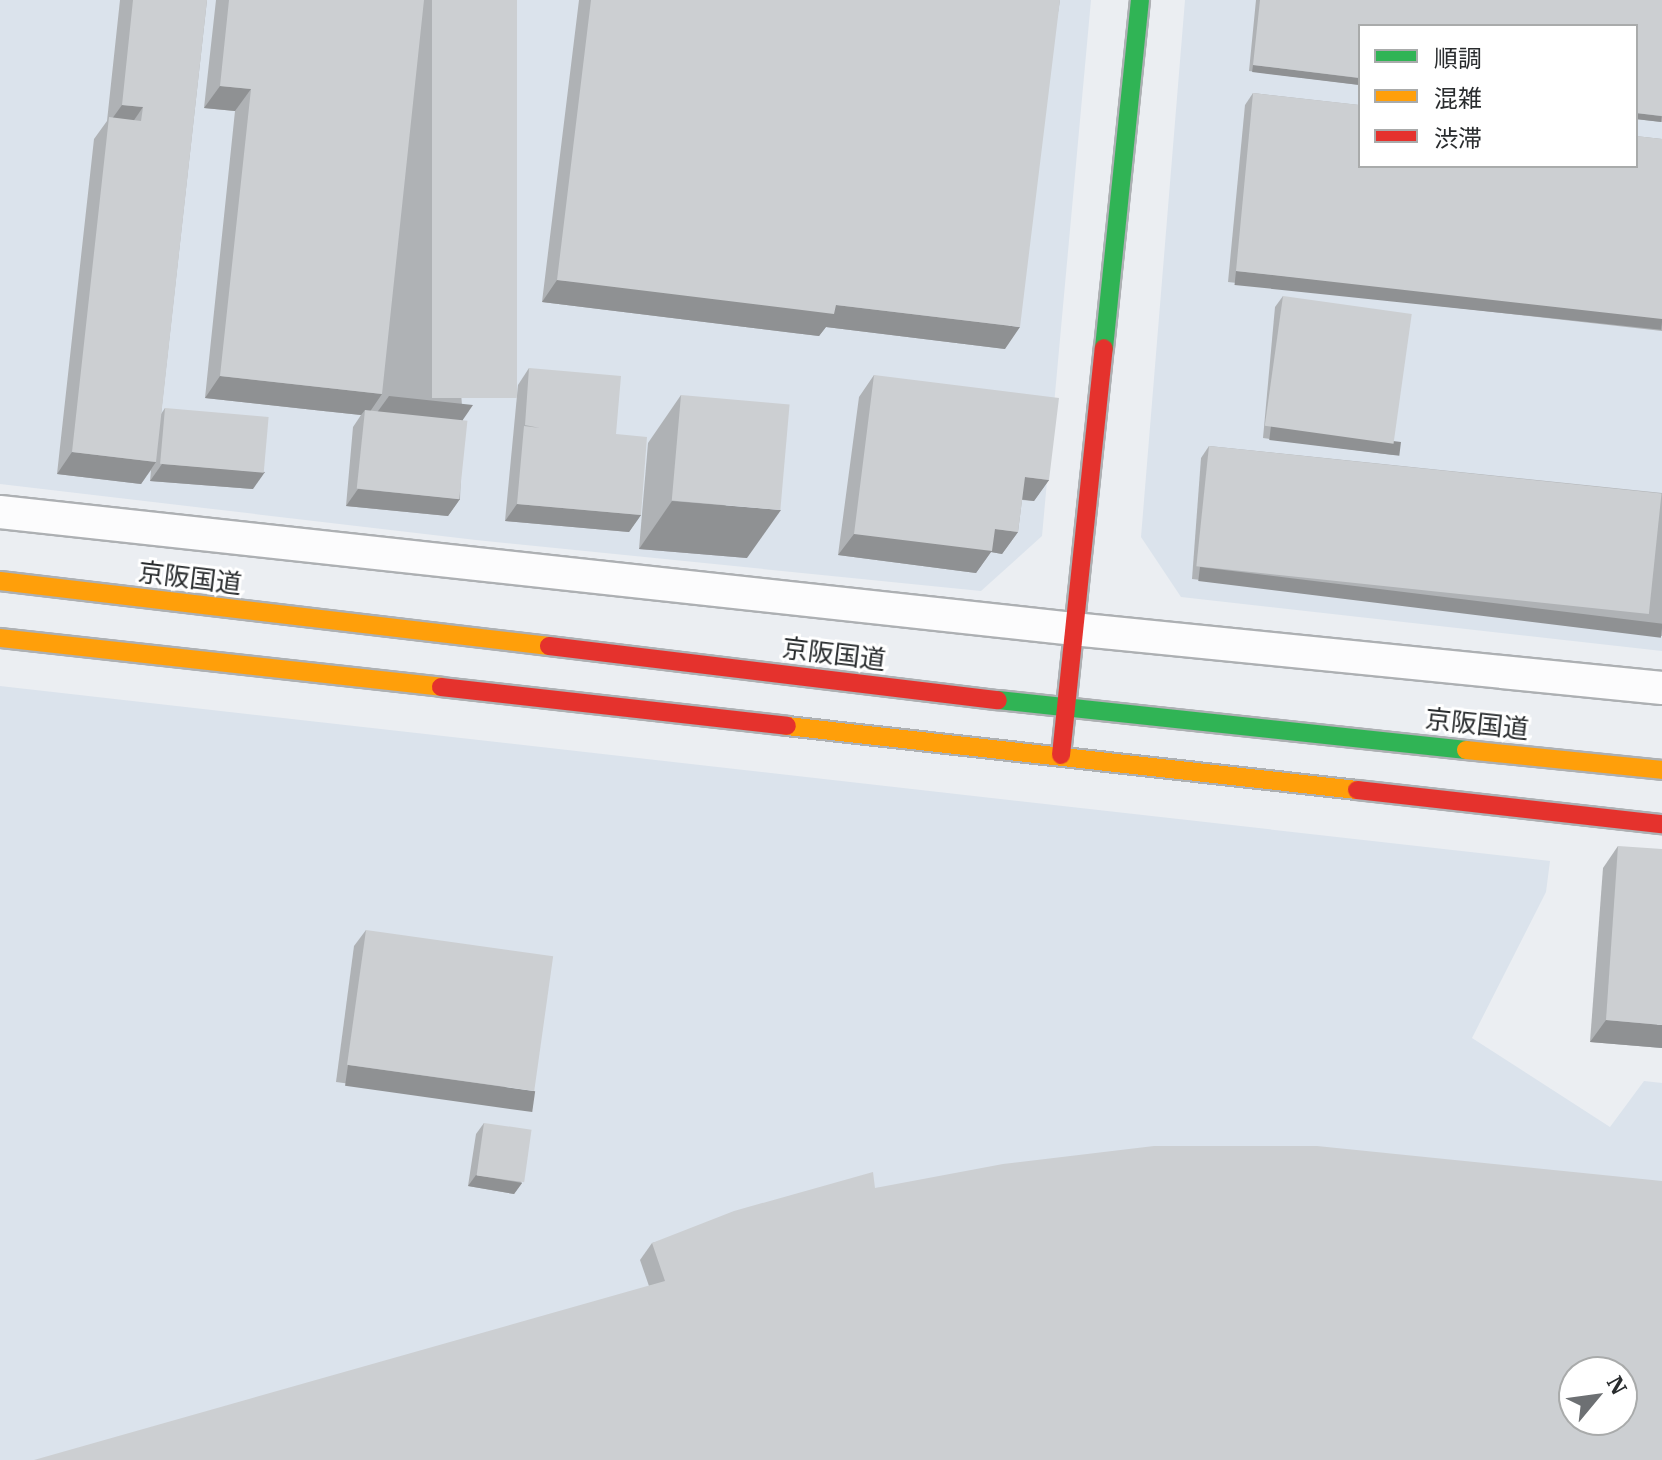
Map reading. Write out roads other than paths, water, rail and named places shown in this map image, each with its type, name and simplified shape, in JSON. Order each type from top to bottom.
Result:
[{"type":"main road","points":[[1061,755],[1140,0]]},
{"type":"main road","name":"京阪国道","points":[[0,581],[1066,708],[1662,770]]},
{"type":"main road","points":[[0,638],[1662,824]]},
{"type":"street","points":[[0,512],[1073,629],[1662,688]]}]
